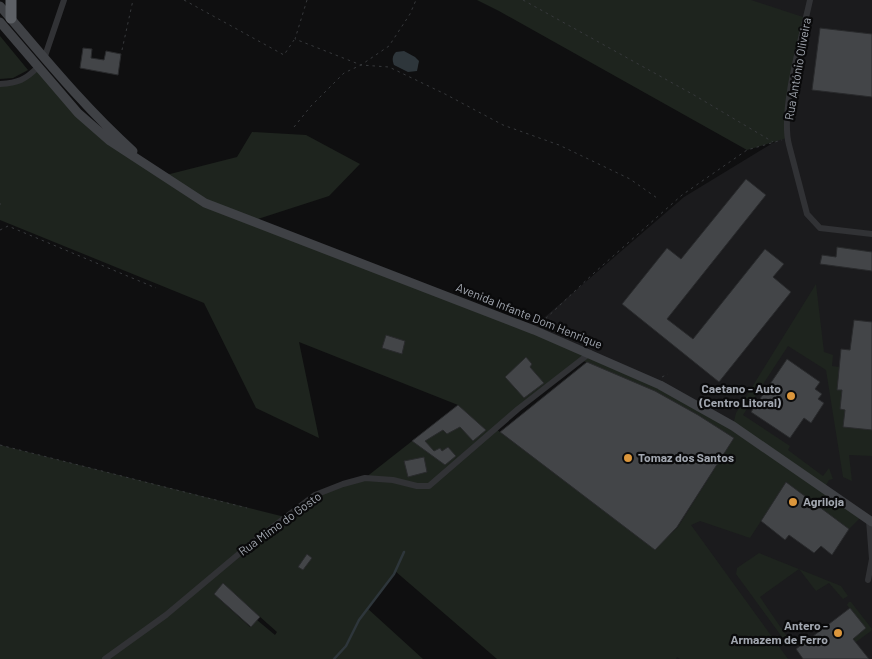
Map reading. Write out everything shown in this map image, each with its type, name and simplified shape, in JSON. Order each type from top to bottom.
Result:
[{"type":"highway","points":[[5,20],[11,0]]},
{"type":"main road","name":"Avenida Infante Dom Henrique","points":[[0,6],[5,20],[38,67],[78,114],[110,141],[205,203],[534,330],[660,384],[715,415],[871,521]]},
{"type":"main road","name":"Avenida Infante Dom Henrique","points":[[5,20],[99,118],[156,172]]},
{"type":"street","points":[[44,59],[64,0]]},
{"type":"street","name":"Rua António Oliveira","points":[[810,0],[788,106],[787,138],[807,214],[820,228],[872,234]]},
{"type":"street","points":[[0,84],[16,83],[29,76],[38,67]]},
{"type":"street","name":"Rua Mimo do Gosto","points":[[105,659],[166,615],[253,542],[315,495],[364,478],[393,480],[418,486],[429,486],[518,409],[590,353]]},
{"type":"street","points":[[868,580],[872,559],[871,521]]},
{"type":"path","points":[[122,50],[133,0]]},
{"type":"path","points":[[184,0],[284,55],[295,39],[307,0]]},
{"type":"path","points":[[294,127],[311,106],[344,73],[361,65],[388,46],[410,14],[416,0]]},
{"type":"path","points":[[523,0],[694,95],[774,142]]},
{"type":"path","points":[[295,39],[361,65],[388,67],[445,94],[503,125],[559,145],[630,179],[657,198]]},
{"type":"path","points":[[534,330],[682,195],[747,150],[787,138]]},
{"type":"path","points":[[0,230],[8,226],[156,288]]},
{"type":"path","points":[[0,444],[247,508]]},
{"type":"shaded area","points":[[477,0],[751,0],[806,18],[794,74],[787,138],[747,150]]},
{"type":"shaded area","points":[[742,0],[872,0],[872,659],[618,659],[414,503],[598,355],[531,329],[684,197],[781,138]]},
{"type":"shaded area","points":[[0,36],[28,70],[13,78],[0,79]]},
{"type":"shaded area","points":[[404,51],[419,61],[417,71],[408,72],[394,65],[393,58],[396,52]]},
{"type":"shaded area","points":[[38,67],[78,113],[156,172],[170,174],[237,157],[252,132],[306,135],[360,164],[329,196],[252,221],[590,353],[733,425],[736,413],[816,284],[824,352],[833,355],[832,366],[839,367],[837,390],[842,390],[845,410],[872,430],[872,456],[849,455],[852,481],[843,477],[826,370],[788,346],[743,415],[790,446],[788,450],[823,476],[829,468],[833,479],[829,480],[824,489],[863,515],[849,529],[786,482],[750,538],[700,521],[691,525],[788,659],[680,659],[677,657],[676,659],[497,659],[395,571],[367,608],[423,659],[0,659],[0,445],[285,517],[315,495],[365,478],[458,405],[299,342],[319,438],[256,408],[204,303],[0,220],[0,84],[16,83]],"holes":[[[581,360],[655,391],[734,438],[678,527],[655,549],[496,429]],[[223,584],[277,632],[275,635],[257,620],[250,627],[214,594]]]},
{"type":"shaded area","points":[[759,553],[799,569],[760,597],[788,638],[782,637],[736,574],[737,568]]},
{"type":"shaded area","points":[[799,569],[841,586],[848,596],[843,599],[829,583],[816,591]]},
{"type":"shaded area","points":[[851,602],[872,629],[856,642],[853,638],[866,628],[847,605]]},
{"type":"building","points":[[820,28],[872,34],[872,97],[812,90]]},
{"type":"building","points":[[83,48],[92,49],[91,58],[104,60],[106,51],[121,54],[118,75],[80,68]]},
{"type":"building","points":[[746,179],[766,195],[667,319],[693,339],[765,249],[784,264],[773,277],[791,292],[719,382],[622,304],[667,248],[681,259]]},
{"type":"building","points":[[837,247],[872,252],[872,271],[820,264],[822,255],[836,257]]},
{"type":"building","points":[[854,320],[872,322],[872,430],[843,427],[845,410],[840,409],[842,390],[837,390],[841,349],[850,350]]},
{"type":"building","points":[[386,335],[405,341],[402,354],[382,348]]},
{"type":"building","points":[[526,357],[532,364],[530,367],[544,383],[524,398],[505,377]]},
{"type":"building","name":"Caetano - Auto (Centro Litoral)","points":[[787,359],[820,382],[815,389],[822,394],[818,399],[824,403],[811,423],[804,418],[790,438],[751,412]]},
{"type":"building","name":"Tomaz dos Santos","points":[[587,362],[655,391],[734,438],[677,527],[655,550],[500,432]]},
{"type":"building","points":[[458,405],[486,430],[473,441],[460,427],[447,434],[443,430],[425,441],[434,451],[440,448],[442,451],[448,447],[456,456],[445,465],[412,441]]},
{"type":"building","points":[[424,457],[427,472],[408,477],[404,461]]},
{"type":"building","name":"Agriloja","points":[[786,482],[849,529],[832,555],[821,546],[814,553],[789,535],[785,540],[761,521]]},
{"type":"building","points":[[307,554],[312,558],[303,570],[298,567]]},
{"type":"building","points":[[223,583],[260,617],[251,627],[214,594]]},
{"type":"building","name":"Antero - Armazem de Ferro","points":[[850,608],[866,628],[853,639],[869,659],[803,659],[796,649]]},
{"type":"waterway","points":[[334,659],[346,646],[359,620],[394,574],[404,552]]},
{"type":"place","name":"Caetano - Auto (Centro Litoral)","points":[[791,396]]},
{"type":"place","name":"Tomaz dos Santos","points":[[628,458]]},
{"type":"place","name":"Agriloja","points":[[793,502]]},
{"type":"place","name":"Antero - Armazem de Ferro","points":[[838,633]]}]
